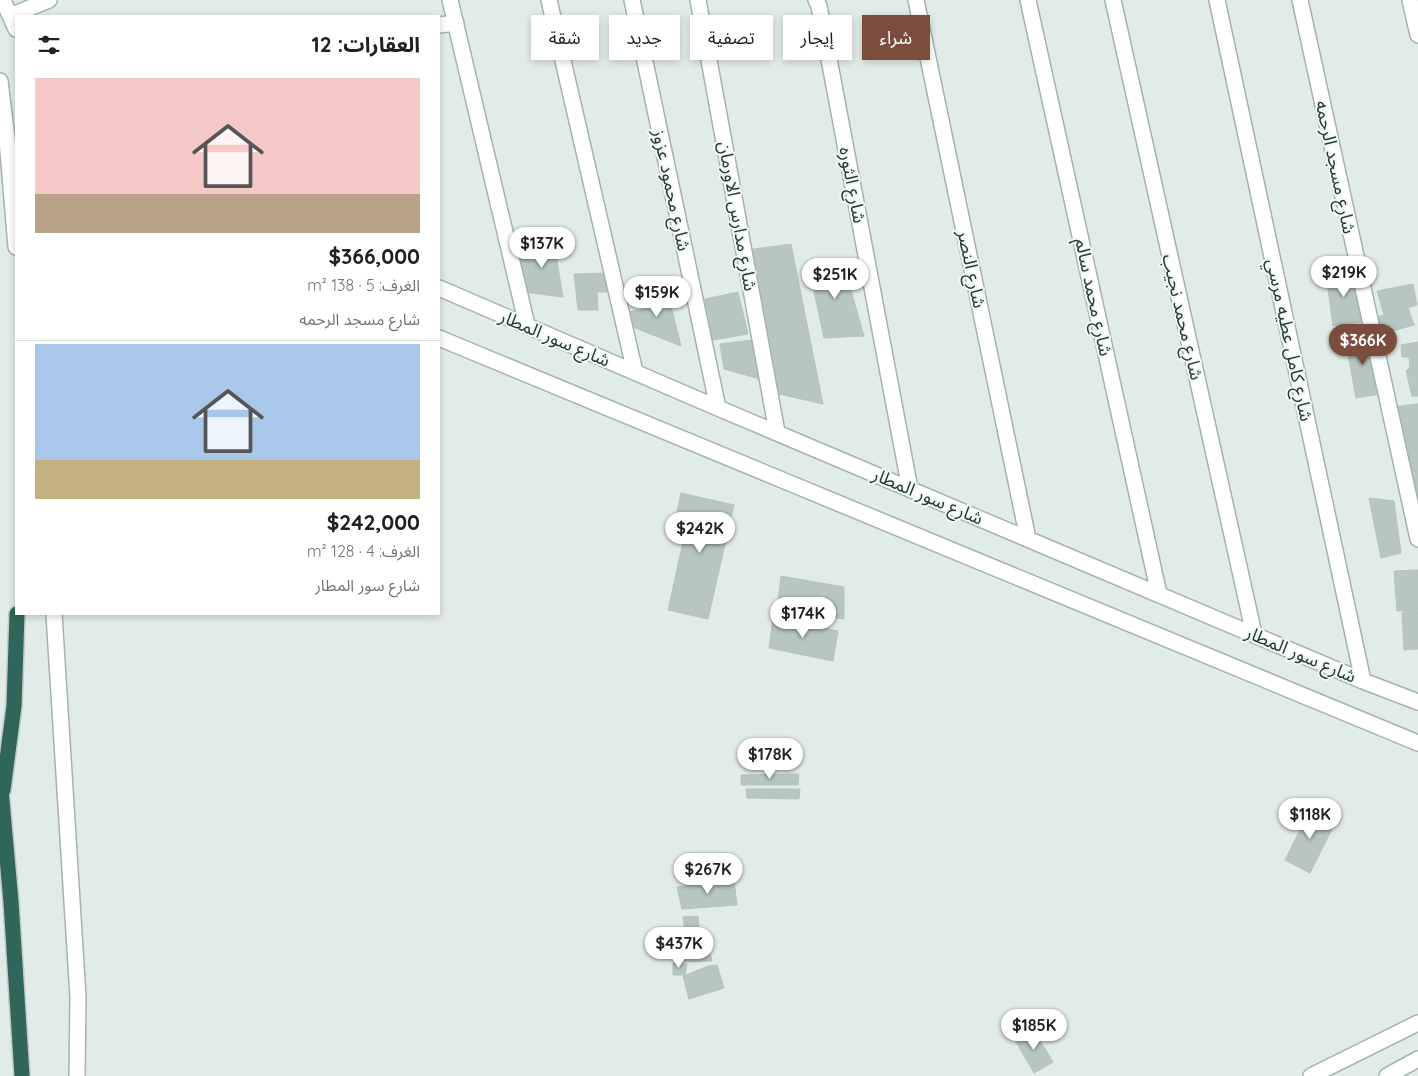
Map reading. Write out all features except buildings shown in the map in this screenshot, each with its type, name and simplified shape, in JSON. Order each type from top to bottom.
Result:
[{"type":"highway","points":[[2,796],[14,706],[17,615]]},
{"type":"highway","points":[[0,779],[12,912],[22,1076]]},
{"type":"street","points":[[3,0],[13,23]]},
{"type":"street","points":[[26,15],[49,0]]},
{"type":"street","points":[[450,0],[527,325]]},
{"type":"street","points":[[550,0],[635,372]]},
{"type":"street","name":"شارع محمود عزوز","points":[[632,0],[718,408]]},
{"type":"street","name":"شارع مدارس الاورمان","points":[[698,0],[777,432]]},
{"type":"street","name":"شارع الثوره","points":[[816,0],[819,6],[910,489]]},
{"type":"street","name":"شارع النصر","points":[[916,0],[1028,538]]},
{"type":"street","name":"شارع محمد سالم","points":[[1028,0],[1159,594]]},
{"type":"street","name":"شارع محمد نجيب","points":[[1113,0],[1254,634]]},
{"type":"street","name":"شارع كامل عطيه مرسي","points":[[1217,0],[1363,681]]},
{"type":"street","name":"شارع مسجد الرحمه","points":[[1300,0],[1418,539]]},
{"type":"street","points":[[1410,0],[1417,25]]},
{"type":"street","points":[[440,25],[456,23]]},
{"type":"street","points":[[0,81],[15,235]]},
{"type":"street","name":"شارع سور المطار","points":[[440,288],[1363,681],[1418,702]]},
{"type":"street","name":"شارع سور المطار","points":[[440,338],[1418,743]]},
{"type":"street","points":[[54,615],[78,997],[77,1076]]},
{"type":"street","points":[[1311,1076],[1418,1023]]},
{"type":"street","points":[[1387,1076],[1418,1058]]}]
